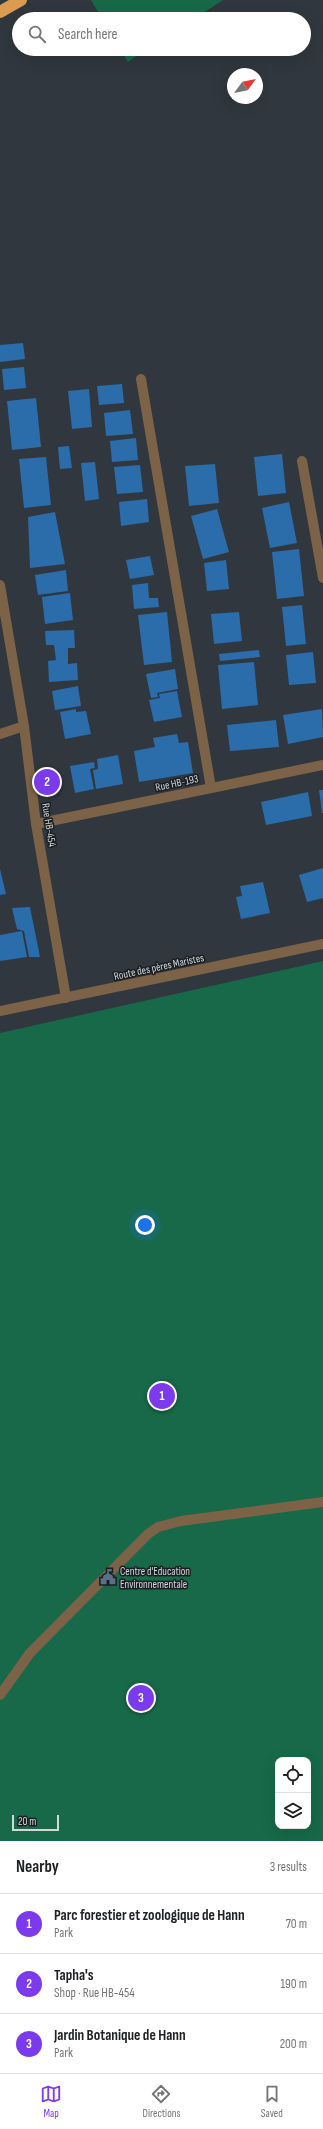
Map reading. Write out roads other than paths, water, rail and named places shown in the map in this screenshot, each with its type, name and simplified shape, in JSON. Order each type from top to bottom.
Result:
[{"type":"highway","points":[[0,12],[21,0]]},
{"type":"street","points":[[141,379],[211,788]]},
{"type":"street","points":[[302,461],[323,578]]},
{"type":"street","name":"Rue HB-454","points":[[0,585],[4,633],[24,726],[36,824],[66,998]]},
{"type":"street","points":[[0,734],[24,726]]},
{"type":"street","name":"Rue HB-193","points":[[36,824],[323,765]]},
{"type":"street","name":"Route des pères Maristes","points":[[0,1011],[323,944]]},
{"type":"street","points":[[0,1694],[30,1653],[148,1534],[158,1527],[181,1521],[323,1502]]},
{"type":"place","name":"Tapha's","points":[[47,782]]},
{"type":"place","name":"Parc forestier et zoologique de Hann","points":[[162,1396]]},
{"type":"place","name":"Centre d'Education Environnementale","points":[[108,1577]]},
{"type":"place","name":"Jardin Botanique de Hann","points":[[141,1698]]}]
